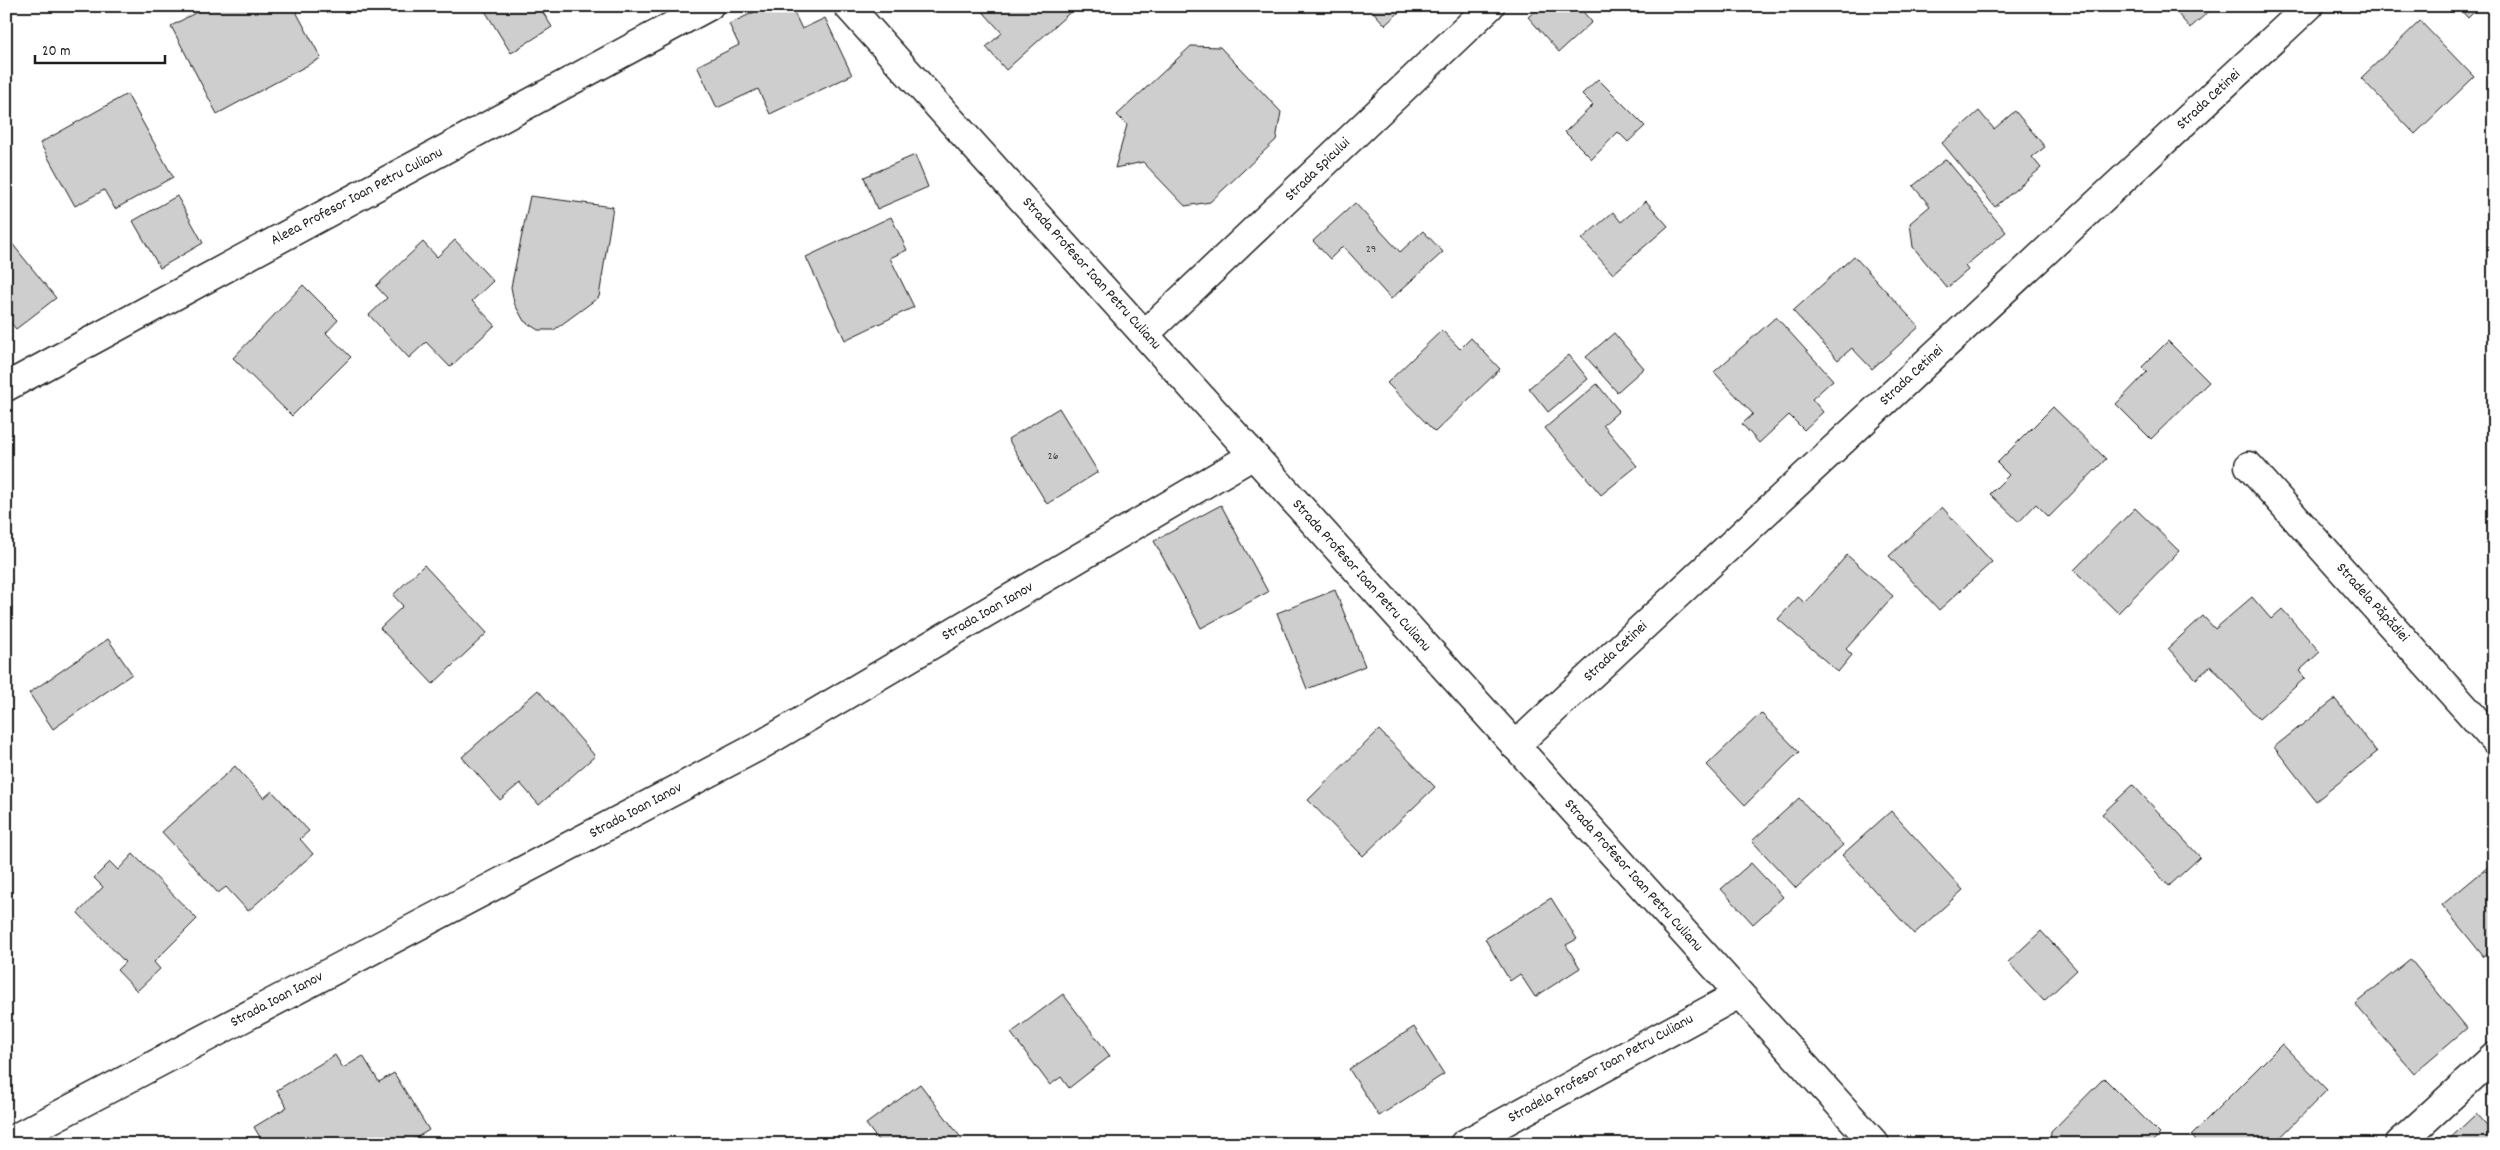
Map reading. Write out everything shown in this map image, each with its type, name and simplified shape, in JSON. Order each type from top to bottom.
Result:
[{"type":"street","name":"Aleea Profesor Ioan Petru Culianu","points":[[6,387],[709,6]]},
{"type":"street","name":"Strada Profesor Ioan Petru Culianu","points":[[848,6],[1145,334],[1252,456],[1875,1144]]},
{"type":"street","name":"Strada Spicului","points":[[1145,334],[1490,6]]},
{"type":"street","name":"Strada Cetinei","points":[[1516,746],[2310,6]]},
{"type":"street","name":"Strada Ioan Ianov","points":[[6,1143],[761,745],[1252,456]]},
{"type":"street","name":"Stradela Păpădiei","points":[[2250,466],[2494,740]]},
{"type":"street","name":"Stradela Profesor Ioan Petru Culianu","points":[[1464,1144],[1739,994]]},
{"type":"street","points":[[2399,1144],[2494,1057]]},
{"type":"building","points":[[208,6],[293,6],[321,58],[217,114],[171,26]]},
{"type":"building","points":[[482,6],[539,6],[552,27],[511,53]]},
{"type":"building","points":[[767,6],[791,6],[802,29],[825,18],[852,75],[770,114],[758,89],[717,108],[697,66],[739,45],[729,24]]},
{"type":"building","points":[[978,6],[1077,6],[1006,70],[986,47],[1002,33]]},
{"type":"building","points":[[1368,6],[1406,6],[1385,25]]},
{"type":"building","points":[[1541,6],[1578,6],[1592,22],[1559,52],[1528,17]]},
{"type":"building","points":[[2171,6],[2215,6],[2190,28]]},
{"type":"building","points":[[2457,6],[2480,6],[2468,18]]},
{"type":"building","points":[[2420,21],[2474,77],[2415,134],[2361,78]]},
{"type":"building","points":[[1191,46],[1220,47],[1281,112],[1276,140],[1210,202],[1185,206],[1143,162],[1115,168],[1127,125],[1117,115]]},
{"type":"building","points":[[1598,79],[1645,126],[1628,142],[1618,132],[1592,159],[1565,132],[1593,105],[1582,94]]},
{"type":"building","points":[[127,94],[173,177],[115,209],[104,190],[75,206],[40,143]]},
{"type":"building","points":[[1979,111],[1994,129],[2015,111],[2045,147],[2032,157],[2041,168],[1995,207],[1942,143]]},
{"type":"building","points":[[915,155],[928,187],[877,209],[864,177]]},
{"type":"building","points":[[1946,159],[2006,232],[1965,266],[1968,270],[1947,288],[1913,247],[1910,223],[1930,206],[1913,186]]},
{"type":"building","points":[[177,196],[203,243],[160,268],[133,221]]},
{"type":"building","points":[[530,196],[613,207],[599,297],[554,330],[538,330],[524,321],[514,303],[511,287]]},
{"type":"building","points":[[1646,201],[1668,226],[1613,274],[1582,239],[1613,212],[1621,222]]},
{"type":"building","points":[[1355,203],[1400,252],[1423,231],[1443,252],[1391,299],[1343,246],[1330,259],[1313,241]]},
{"type":"building","points":[[891,217],[907,250],[890,258],[914,307],[845,340],[806,257]]},
{"type":"building","points":[[6,236],[56,298],[16,329],[6,317]]},
{"type":"building","points":[[455,240],[493,281],[472,301],[495,325],[450,367],[426,342],[409,358],[369,315],[387,298],[376,286],[423,242],[437,257]]},
{"type":"building","points":[[1854,256],[1919,327],[1872,369],[1852,348],[1838,360],[1793,311]]},
{"type":"building","points":[[303,285],[338,320],[326,333],[351,357],[292,416],[233,358]]},
{"type":"building","points":[[1776,317],[1833,380],[1812,399],[1823,412],[1804,430],[1789,415],[1759,443],[1742,424],[1753,414],[1714,372]]},
{"type":"building","points":[[1442,330],[1460,349],[1471,338],[1500,369],[1435,432],[1387,383]]},
{"type":"building","points":[[1614,333],[1644,368],[1617,392],[1586,357]]},
{"type":"building","points":[[2168,341],[2209,382],[2151,439],[2116,404],[2147,372],[2142,367]]},
{"type":"building","points":[[1569,355],[1588,379],[1548,412],[1529,388]]},
{"type":"building","points":[[1597,384],[1619,411],[1603,425],[1637,466],[1601,495],[1545,428]]},
{"type":"building","points":[[2053,407],[2106,459],[2049,517],[2036,504],[2019,522],[1990,494],[2009,475],[1997,463]]},
{"type":"building","points":[[1059,408],[1098,472],[1047,504],[1008,439]]},
{"type":"building","points":[[1221,505],[1268,592],[1201,628],[1154,541]]},
{"type":"building","points":[[1942,507],[1992,562],[1939,610],[1889,556]]},
{"type":"building","points":[[2135,508],[2179,551],[2118,613],[2074,570]]},
{"type":"building","points":[[1847,555],[1893,596],[1846,649],[1852,655],[1838,672],[1778,619],[1798,597],[1805,603]]},
{"type":"building","points":[[424,565],[487,633],[433,684],[380,628],[403,606],[393,595]]},
{"type":"building","points":[[1335,590],[1365,666],[1307,689],[1277,613]]},
{"type":"building","points":[[2252,597],[2271,619],[2282,609],[2320,652],[2299,671],[2305,678],[2259,719],[2211,666],[2196,679],[2168,648],[2203,616],[2215,629]]},
{"type":"building","points":[[108,639],[132,674],[53,729],[29,693]]},
{"type":"building","points":[[538,690],[595,756],[539,805],[520,783],[500,800],[462,757]]},
{"type":"building","points":[[2335,699],[2377,752],[2316,801],[2274,747]]},
{"type":"building","points":[[1761,713],[1799,752],[1745,805],[1707,765]]},
{"type":"building","points":[[1379,730],[1435,787],[1363,856],[1308,800]]},
{"type":"building","points":[[235,766],[264,798],[272,791],[309,831],[300,839],[313,854],[248,911],[226,887],[218,893],[162,832]]},
{"type":"building","points":[[2133,785],[2200,857],[2169,886],[2102,814]]},
{"type":"building","points":[[1799,798],[1843,845],[1796,888],[1752,841]]},
{"type":"building","points":[[1891,811],[1963,890],[1914,934],[1842,855]]},
{"type":"building","points":[[133,854],[197,919],[154,962],[160,969],[137,991],[117,970],[125,962],[78,913],[103,887],[94,878],[110,862],[118,870]]},
{"type":"building","points":[[2494,862],[2494,949],[2484,957],[2442,905]]},
{"type":"building","points":[[1751,863],[1783,897],[1753,924],[1721,889]]},
{"type":"building","points":[[1551,898],[1577,939],[1566,945],[1580,968],[1535,997],[1520,974],[1510,981],[1485,939]]},
{"type":"building","points":[[2041,931],[2077,970],[2044,1001],[2008,962]]},
{"type":"building","points":[[2410,959],[2467,1028],[2414,1073],[2355,1004]]},
{"type":"building","points":[[1063,994],[1110,1056],[1069,1088],[1061,1077],[1050,1085],[1011,1033]]},
{"type":"building","points":[[1414,1027],[1444,1074],[1379,1116],[1349,1069]]},
{"type":"building","points":[[2282,1044],[2327,1090],[2274,1144],[2199,1144],[2191,1135]]},
{"type":"building","points":[[335,1055],[343,1068],[363,1056],[379,1082],[394,1073],[429,1130],[406,1144],[264,1144],[254,1127],[287,1107],[277,1090]]},
{"type":"building","points":[[2104,1078],[2160,1134],[2150,1144],[2050,1144],[2051,1132]]},
{"type":"building","points":[[920,1084],[962,1139],[955,1144],[881,1144],[866,1124]]},
{"type":"building","points":[[2476,1114],[2494,1134],[2494,1144],[2444,1144]]}]
